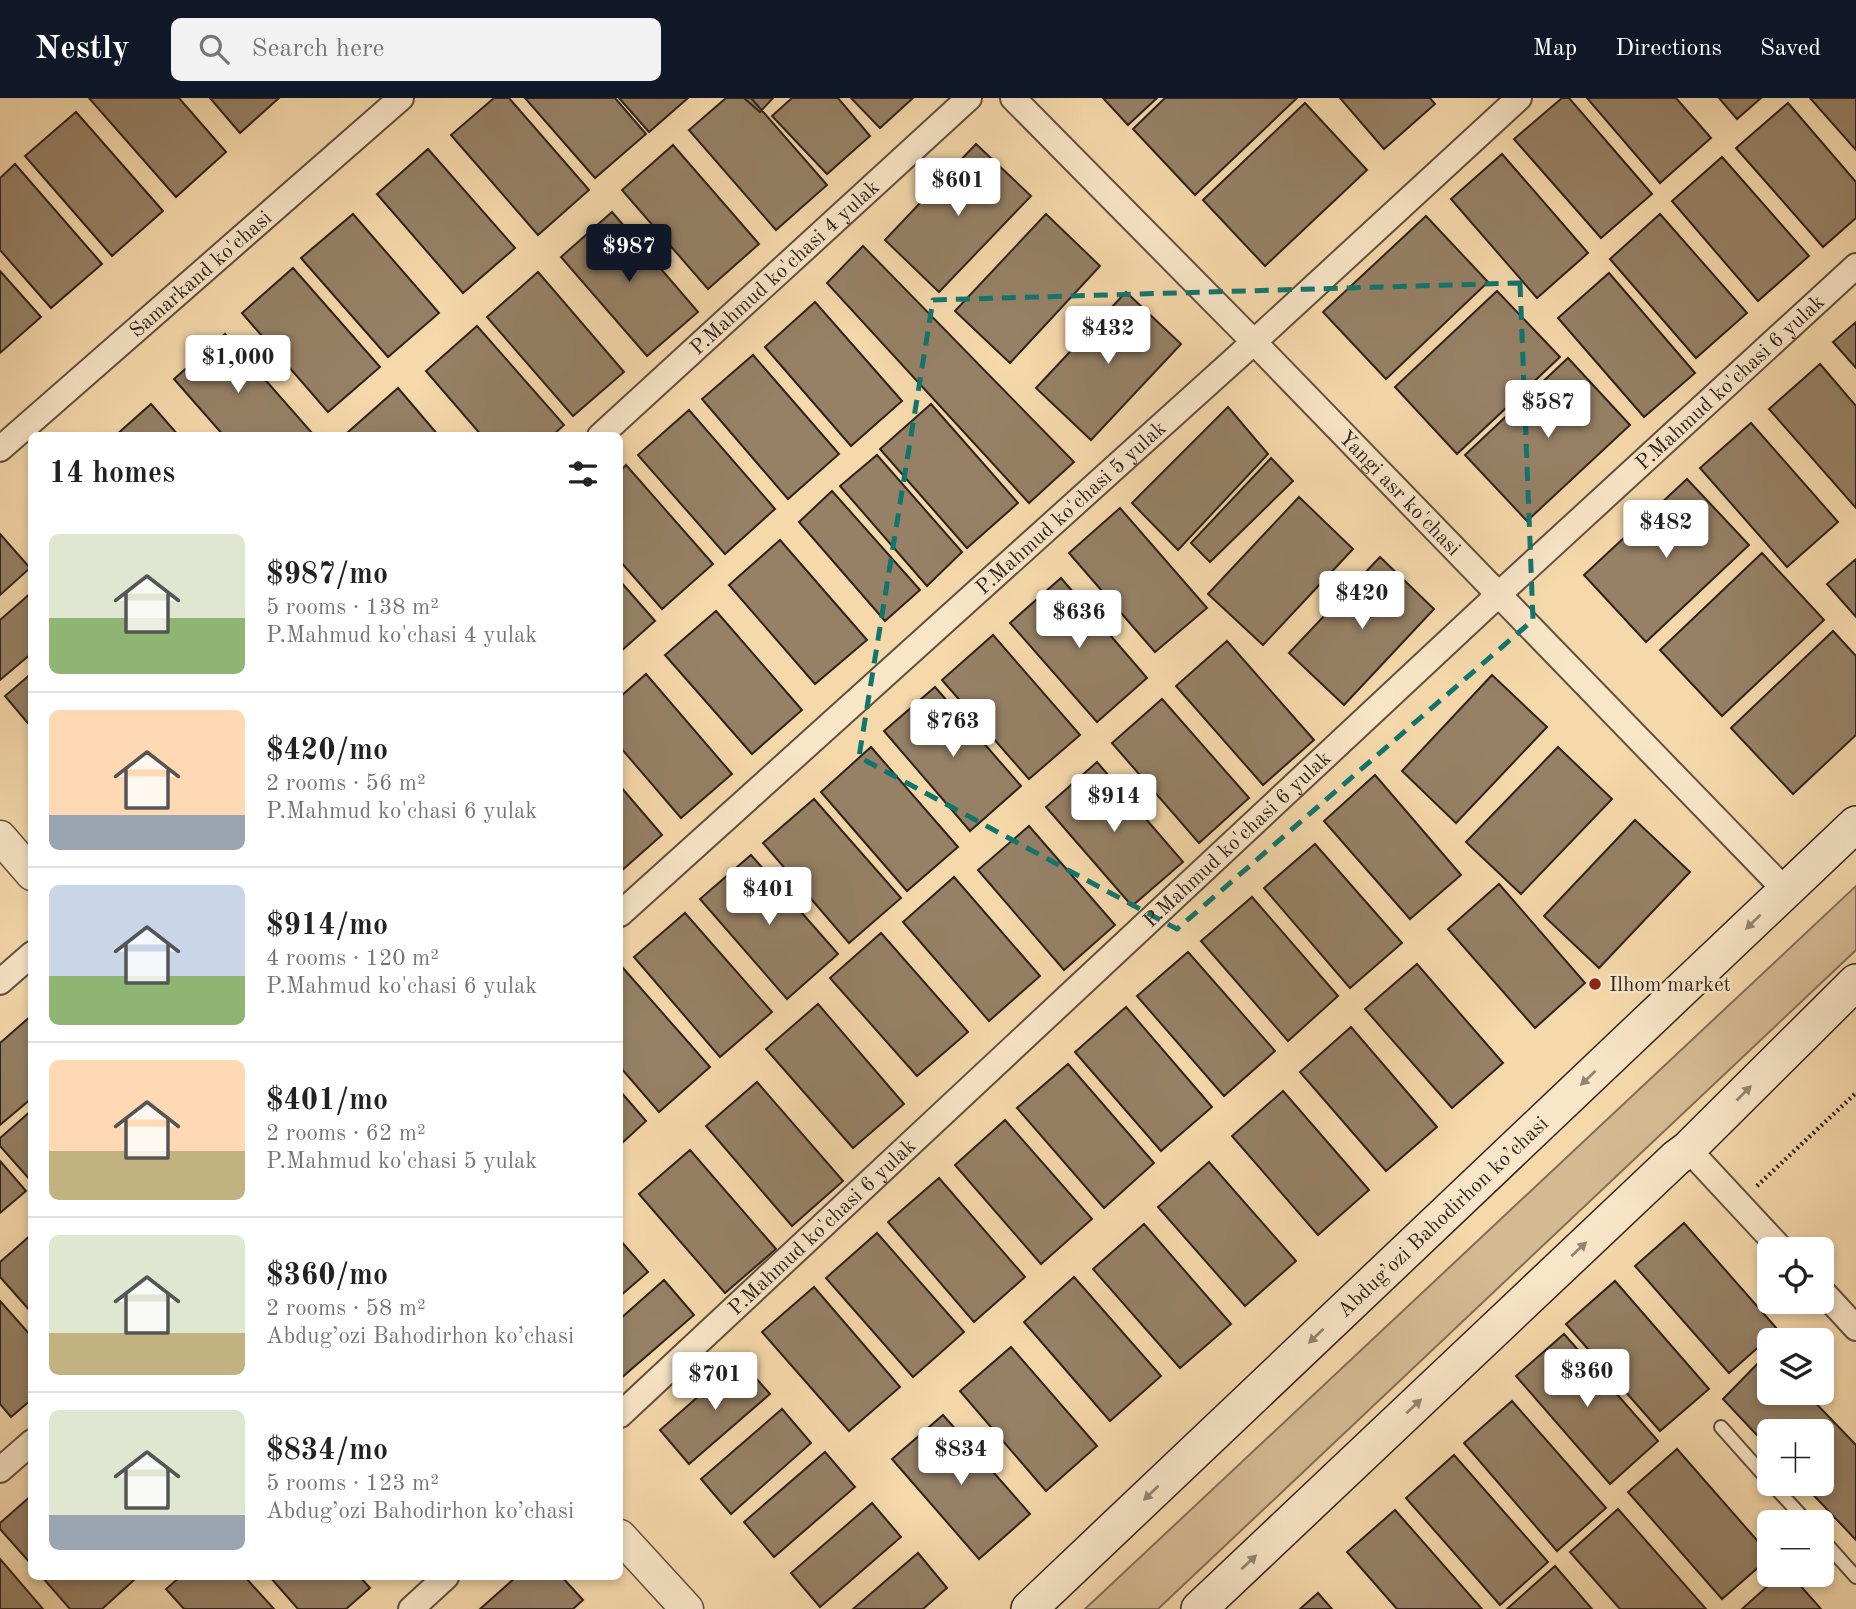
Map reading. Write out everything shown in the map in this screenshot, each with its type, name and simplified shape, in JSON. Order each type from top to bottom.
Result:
[{"type":"main road","name":"Abdug’ozi Bahodirhon ko’chasi","points":[[1029,1609],[1856,824]]},
{"type":"main road","points":[[1199,1609],[1688,1149],[1856,982]]},
{"type":"street","name":"Samarkand ko'chasi","points":[[0,449],[401,98]]},
{"type":"street","name":"P.Mahmud ko'chasi 4 yulak","points":[[604,432],[970,98]]},
{"type":"street","name":"Yangi asr ko'chasi","points":[[1013,98],[1254,342],[1786,891]]},
{"type":"street","name":"P.Mahmud ko'chasi 5 yulak","points":[[623,911],[1254,342],[1518,98]]},
{"type":"street","name":"P.Mahmud ko'chasi 6 yulak","points":[[623,1412],[1498,595],[1856,266]]},
{"type":"street","points":[[0,838],[28,870]]},
{"type":"street","points":[[0,982],[28,958]]},
{"type":"street","points":[[1688,1149],[1770,1237]]},
{"type":"street","points":[[1834,1304],[1856,1328]]},
{"type":"street","points":[[0,1470],[28,1446]]},
{"type":"street","points":[[623,1539],[687,1609]]},
{"type":"street","points":[[411,1609],[443,1580]]},
{"type":"lane","points":[[1721,1427],[1757,1467]]},
{"type":"lane","points":[[1784,1496],[1796,1510]]},
{"type":"lane","points":[[1834,1552],[1856,1577]]},
{"type":"path","points":[[1755,1187],[1856,1093]]},
{"type":"highlighted area","points":[[1520,283],[1533,620],[1177,929],[859,757],[933,300]]},
{"type":"shaded area","points":[[1856,886],[1856,950],[1158,1609],[1085,1609]]},
{"type":"building","points":[[89,98],[179,98],[226,152],[176,197]]},
{"type":"building","points":[[210,98],[279,98],[240,133]]},
{"type":"building","points":[[494,98],[509,98],[589,190],[538,235],[451,135]]},
{"type":"building","points":[[525,98],[615,98],[646,134],[595,178]]},
{"type":"building","points":[[619,98],[688,98],[649,132]]},
{"type":"building","points":[[726,98],[751,98],[827,185],[776,230],[689,130]]},
{"type":"building","points":[[744,98],[773,98],[760,112]]},
{"type":"building","points":[[792,98],[838,98],[870,136],[827,174],[772,116]]},
{"type":"building","points":[[851,98],[913,98],[880,128]]},
{"type":"building","points":[[1103,98],[1157,98],[1128,125]]},
{"type":"building","points":[[1165,98],[1297,98],[1195,195],[1133,129]]},
{"type":"building","points":[[1340,98],[1430,98],[1435,104],[1384,149]]},
{"type":"building","points":[[1562,98],[1569,98],[1652,194],[1601,238],[1514,139]]},
{"type":"building","points":[[1587,98],[1676,98],[1711,138],[1660,183]]},
{"type":"building","points":[[1719,98],[1761,98],[1737,119]]},
{"type":"building","points":[[1810,98],[1856,98],[1856,150]]},
{"type":"building","points":[[1305,103],[1367,170],[1265,266],[1203,200]]},
{"type":"building","points":[[1788,103],[1856,182],[1856,218],[1823,247],[1736,148]]},
{"type":"building","points":[[76,112],[163,211],[112,256],[25,156]]},
{"type":"building","points":[[976,144],[1031,196],[939,292],[885,240]]},
{"type":"building","points":[[673,145],[759,244],[708,289],[622,190]]},
{"type":"building","points":[[428,149],[515,248],[463,293],[377,194]]},
{"type":"building","points":[[1502,154],[1588,253],[1537,298],[1451,199]]},
{"type":"building","points":[[1722,157],[1809,256],[1758,301],[1672,201]]},
{"type":"building","points":[[15,164],[102,264],[51,308],[0,250],[0,178]]},
{"type":"building","points":[[612,212],[698,312],[647,356],[561,257]]},
{"type":"building","points":[[353,214],[439,313],[388,357],[301,258]]},
{"type":"building","points":[[1046,214],[1100,266],[1010,363],[955,311]]},
{"type":"building","points":[[1660,214],[1747,313],[1696,358],[1610,259]]},
{"type":"building","points":[[1426,216],[1488,282],[1386,379],[1323,312]]},
{"type":"building","points":[[863,246],[1074,462],[1029,503],[827,283]]},
{"type":"building","points":[[293,268],[380,367],[328,412],[242,313]]},
{"type":"building","points":[[0,271],[41,317],[0,353]]},
{"type":"building","points":[[538,272],[624,372],[573,416],[487,317]]},
{"type":"building","points":[[1609,273],[1695,373],[1644,417],[1558,318]]},
{"type":"building","points":[[1497,291],[1560,357],[1457,454],[1395,387]]},
{"type":"building","points":[[1126,292],[1181,344],[1091,440],[1036,388]]},
{"type":"building","points":[[815,302],[902,401],[851,446],[765,347]]},
{"type":"building","points":[[1856,322],[1856,368],[1833,342]]},
{"type":"building","points":[[477,326],[564,425],[556,432],[479,432],[426,371]]},
{"type":"building","points":[[225,334],[311,432],[220,432],[174,379]]},
{"type":"building","points":[[753,355],[839,454],[788,499],[702,399]]},
{"type":"building","points":[[1568,358],[1630,425],[1527,521],[1465,455]]},
{"type":"building","points":[[1820,364],[1856,406],[1856,508],[1769,409]]},
{"type":"building","points":[[398,388],[436,432],[348,432]]},
{"type":"building","points":[[151,404],[176,432],[120,432]]},
{"type":"building","points":[[931,404],[1018,503],[967,548],[880,449]]},
{"type":"building","points":[[1228,407],[1268,454],[1178,550],[1132,503]]},
{"type":"building","points":[[689,410],[775,509],[725,554],[638,455]]},
{"type":"building","points":[[1751,423],[1838,522],[1787,567],[1700,468]]},
{"type":"building","points":[[877,455],[962,552],[927,586],[840,486]]},
{"type":"building","points":[[1271,458],[1293,481],[1210,562],[1191,543]]},
{"type":"building","points":[[626,465],[713,564],[662,609],[623,564],[623,468]]},
{"type":"building","points":[[1687,479],[1749,545],[1646,642],[1584,575]]},
{"type":"building","points":[[832,491],[920,590],[885,621],[799,522]]},
{"type":"building","points":[[1299,497],[1353,549],[1263,645],[1208,594]]},
{"type":"building","points":[[1120,508],[1207,608],[1155,652],[1069,553]]},
{"type":"building","points":[[0,534],[28,566],[28,570],[0,595]]},
{"type":"building","points":[[780,540],[867,640],[815,684],[729,585]]},
{"type":"building","points":[[1762,553],[1824,620],[1722,716],[1660,650]]},
{"type":"building","points":[[1380,557],[1434,609],[1344,705],[1289,653]]},
{"type":"building","points":[[1856,559],[1856,617],[1827,584]]},
{"type":"building","points":[[1061,578],[1147,678],[1097,722],[1010,623]]},
{"type":"building","points":[[623,584],[655,621],[623,649]]},
{"type":"building","points":[[28,596],[28,656],[0,680],[0,620]]},
{"type":"building","points":[[716,611],[802,710],[752,754],[665,655]]},
{"type":"building","points":[[1833,631],[1856,656],[1856,735],[1793,794],[1731,728]]},
{"type":"building","points":[[993,635],[1080,735],[1029,779],[942,680]]},
{"type":"building","points":[[1227,641],[1314,740],[1263,785],[1176,686]]},
{"type":"building","points":[[646,674],[732,774],[681,818],[623,750],[623,694]]},
{"type":"building","points":[[1492,675],[1547,727],[1456,823],[1402,771]]},
{"type":"building","points":[[28,676],[28,723],[5,696]]},
{"type":"building","points":[[935,687],[1021,786],[970,831],[884,731]]},
{"type":"building","points":[[1162,699],[1249,798],[1199,843],[1112,743]]},
{"type":"building","points":[[871,747],[958,847],[907,891],[821,792]]},
{"type":"building","points":[[1558,747],[1612,799],[1521,894],[1466,842]]},
{"type":"building","points":[[1097,762],[1183,862],[1132,906],[1046,807]]},
{"type":"building","points":[[1375,775],[1461,875],[1410,919],[1324,821]]},
{"type":"building","points":[[623,790],[662,835],[623,869]]},
{"type":"building","points":[[814,799],[901,898],[849,943],[763,843]]},
{"type":"building","points":[[1635,820],[1690,872],[1599,968],[1544,916]]},
{"type":"building","points":[[1029,826],[1115,925],[1064,970],[978,870]]},
{"type":"building","points":[[1315,844],[1402,943],[1350,988],[1264,888]]},
{"type":"building","points":[[751,855],[838,954],[787,999],[700,899]]},
{"type":"building","points":[[954,877],[1040,976],[989,1021],[903,922]]},
{"type":"building","points":[[1499,884],[1585,983],[1535,1028],[1448,929]]},
{"type":"building","points":[[1252,897],[1338,996],[1288,1041],[1201,941]]},
{"type":"building","points":[[685,913],[772,1012],[720,1057],[634,957]]},
{"type":"building","points":[[881,933],[968,1032],[917,1076],[830,978]]},
{"type":"building","points":[[1188,952],[1275,1051],[1224,1096],[1137,996]]},
{"type":"building","points":[[1417,964],[1503,1063],[1452,1108],[1365,1009]]},
{"type":"building","points":[[623,968],[710,1067],[659,1112],[623,1070]]},
{"type":"building","points":[[818,1004],[904,1104],[853,1148],[766,1049]]},
{"type":"building","points":[[1126,1007],[1212,1107],[1161,1151],[1075,1052]]},
{"type":"building","points":[[28,1018],[28,1101],[0,1125],[0,1043]]},
{"type":"building","points":[[1351,1027],[1437,1127],[1386,1171],[1300,1072]]},
{"type":"building","points":[[1068,1064],[1154,1163],[1104,1208],[1017,1108]]},
{"type":"building","points":[[757,1082],[843,1181],[792,1226],[706,1126]]},
{"type":"building","points":[[1283,1091],[1369,1190],[1318,1235],[1232,1136]]},
{"type":"building","points":[[623,1094],[646,1121],[623,1142]]},
{"type":"building","points":[[28,1114],[28,1178],[0,1146],[0,1138]]},
{"type":"building","points":[[1005,1120],[1092,1219],[1041,1264],[955,1165]]},
{"type":"building","points":[[690,1150],[776,1249],[725,1293],[639,1194]]},
{"type":"building","points":[[0,1161],[26,1191],[0,1213]]},
{"type":"building","points":[[1209,1162],[1296,1261],[1245,1306],[1158,1207]]},
{"type":"building","points":[[939,1178],[1025,1277],[974,1322],[888,1222]]},
{"type":"building","points":[[1684,1223],[1757,1306],[1757,1314],[1764,1314],[1776,1328],[1757,1328],[1757,1348],[1729,1373],[1635,1266]]},
{"type":"building","points":[[1144,1224],[1231,1324],[1180,1368],[1093,1269]]},
{"type":"building","points":[[877,1233],[964,1332],[913,1377],[826,1278]]},
{"type":"building","points":[[28,1238],[28,1308],[0,1277],[0,1262]]},
{"type":"building","points":[[623,1243],[648,1272],[623,1293]]},
{"type":"building","points":[[1074,1277],[1161,1376],[1110,1421],[1024,1322]]},
{"type":"building","points":[[664,1280],[694,1315],[623,1376],[623,1316]]},
{"type":"building","points":[[1615,1281],[1709,1389],[1660,1431],[1566,1324]]},
{"type":"building","points":[[814,1287],[900,1387],[849,1431],[762,1332]]},
{"type":"building","points":[[0,1301],[28,1332],[28,1402],[11,1417],[0,1404]]},
{"type":"building","points":[[1564,1334],[1658,1441],[1610,1484],[1516,1376]]},
{"type":"building","points":[[1011,1347],[1097,1446],[1046,1491],[960,1391]]},
{"type":"building","points":[[740,1360],[770,1394],[689,1464],[660,1430]]},
{"type":"building","points":[[1757,1364],[1757,1405],[1818,1405],[1831,1419],[1757,1419],[1757,1435],[1723,1399]]},
{"type":"building","points":[[1512,1401],[1606,1508],[1557,1551],[1464,1443]]},
{"type":"building","points":[[782,1409],[811,1443],[731,1514],[701,1479]]},
{"type":"building","points":[[943,1415],[1030,1514],[979,1559],[892,1459]]},
{"type":"building","points":[[1834,1422],[1856,1445],[1856,1540],[1834,1517],[1834,1510],[1828,1510],[1814,1496],[1834,1496]]},
{"type":"building","points":[[1677,1449],[1757,1540],[1757,1568],[1722,1599],[1628,1492]]},
{"type":"building","points":[[825,1452],[855,1487],[774,1557],[744,1522]]},
{"type":"building","points":[[1454,1455],[1548,1562],[1500,1605],[1406,1498]]},
{"type":"building","points":[[28,1498],[28,1560],[0,1529],[0,1523]]},
{"type":"building","points":[[872,1503],[901,1537],[820,1607],[791,1573]]},
{"type":"building","points":[[1618,1509],[1706,1609],[1620,1609],[1570,1552]]},
{"type":"building","points":[[1395,1510],[1482,1609],[1397,1609],[1347,1552]]},
{"type":"building","points":[[918,1553],[947,1588],[923,1609],[853,1609]]},
{"type":"building","points":[[0,1559],[43,1609],[0,1609]]},
{"type":"building","points":[[1555,1566],[1592,1609],[1507,1609]]},
{"type":"building","points":[[45,1580],[134,1580],[102,1609],[70,1609]]},
{"type":"building","points":[[176,1580],[248,1580],[274,1609],[184,1609],[166,1589]]},
{"type":"building","points":[[273,1580],[363,1580],[370,1588],[346,1609],[298,1609]]},
{"type":"building","points":[[513,1580],[565,1580],[583,1600],[573,1609],[480,1609]]},
{"type":"building","points":[[1767,1587],[1802,1587],[1821,1609],[1742,1609]]},
{"type":"building","points":[[1318,1593],[1332,1609],[1300,1609]]},
{"type":"place","name":"Ilhom market","points":[[1595,984]]}]
